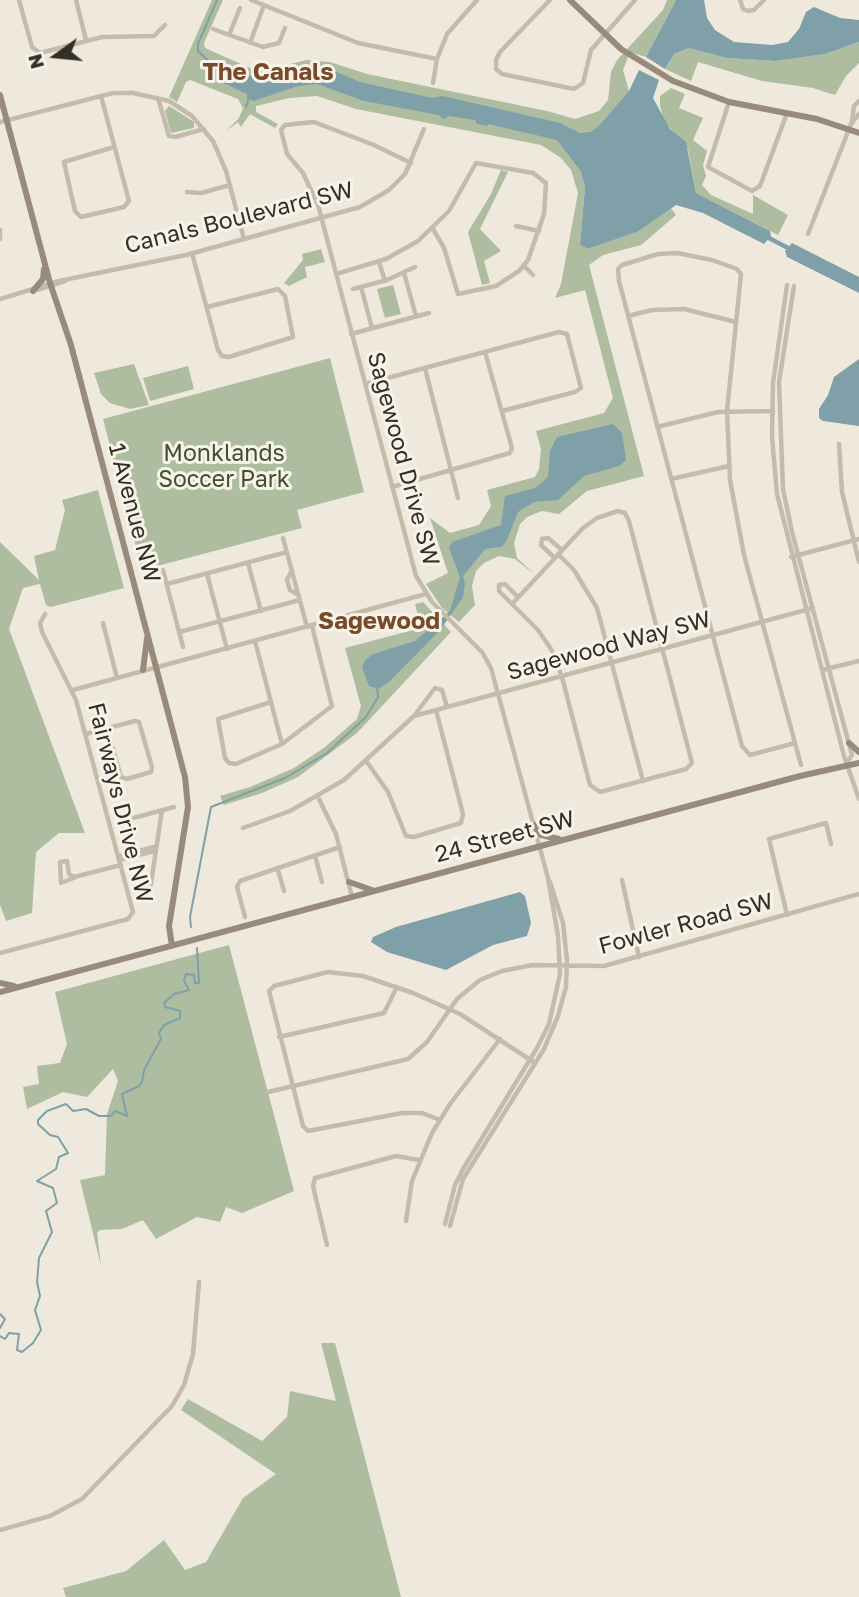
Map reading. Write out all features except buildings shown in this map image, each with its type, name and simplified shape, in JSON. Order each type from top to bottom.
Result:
[{"type":"street","points":[[19,0],[36,52],[113,36],[154,36],[165,25]]},
{"type":"street","points":[[76,0],[86,40]]},
{"type":"street","points":[[251,0],[358,43],[437,60]]},
{"type":"street","points":[[433,83],[437,60],[454,23],[477,0]]},
{"type":"street","points":[[550,0],[500,52],[495,65],[502,74],[578,88],[584,80],[591,50],[635,0]]},
{"type":"street","points":[[570,0],[603,34],[665,77],[729,102],[787,113],[859,133]]},
{"type":"street","points":[[740,0],[743,9],[748,11],[754,10],[764,0]]},
{"type":"street","points":[[250,43],[262,3]]},
{"type":"street","points":[[229,35],[240,8]]},
{"type":"street","points":[[213,29],[263,47],[279,43],[285,28]]},
{"type":"street","points":[[2,123],[122,92],[158,98],[177,106],[205,128],[220,154],[244,239]]},
{"type":"street","points":[[101,96],[114,147],[128,203],[85,218],[79,216],[64,162],[114,147]]},
{"type":"street","points":[[0,113],[1,98]]},
{"type":"street","name":"1 Avenue NW","points":[[1,98],[2,123],[71,345],[156,666],[188,800],[169,926],[172,946]]},
{"type":"street","points":[[158,98],[169,136],[175,137],[205,128]]},
{"type":"street","points":[[808,234],[852,121],[854,106],[859,101]]},
{"type":"street","points":[[729,102],[708,167],[752,191],[760,186],[787,113]]},
{"type":"street","points":[[852,121],[859,114]]},
{"type":"street","name":"Sagewood Drive SW","points":[[411,163],[374,145],[314,122],[285,125],[281,134],[287,154],[312,189],[322,219],[413,567],[426,594],[487,660],[562,923],[566,987],[555,1028],[454,1185],[447,1225]]},
{"type":"street","name":"Canals Boulevard SW","points":[[51,286],[322,219],[375,200],[389,190],[411,163],[424,128]]},
{"type":"street","points":[[336,274],[402,252],[433,229],[463,190],[473,165],[480,162],[533,173],[543,178],[547,199],[539,231],[524,266],[496,286],[458,294],[444,248],[433,229]]},
{"type":"street","points":[[187,192],[201,193],[230,185]]},
{"type":"street","points":[[516,226],[539,231]]},
{"type":"street","points":[[0,230],[0,239]]},
{"type":"street","points":[[192,253],[218,350],[225,357],[293,337],[285,296],[278,289],[207,307]]},
{"type":"street","points":[[795,743],[750,755],[745,752],[657,427],[618,269],[658,254],[677,253],[712,260],[739,271],[742,283],[727,411],[729,466],[740,536],[801,765]]},
{"type":"street","points":[[379,261],[385,281]]},
{"type":"street","points":[[33,290],[43,279],[45,264]]},
{"type":"street","points":[[524,266],[533,275]]},
{"type":"street","points":[[353,289],[385,281],[415,267]]},
{"type":"street","points":[[404,273],[416,316]]},
{"type":"street","points":[[787,285],[778,334],[772,411],[777,494],[791,557],[859,799]]},
{"type":"street","points":[[0,299],[51,286]]},
{"type":"street","points":[[794,286],[782,357],[779,411],[783,489],[852,755],[848,762]]},
{"type":"street","points":[[361,287],[372,328]]},
{"type":"street","points":[[628,316],[652,310],[684,309],[736,322]]},
{"type":"street","points":[[351,334],[429,313]]},
{"type":"street","points":[[365,384],[559,332],[569,337],[582,383],[578,390],[502,411]]},
{"type":"street","points":[[392,487],[510,453],[512,448],[485,352]]},
{"type":"street","points":[[425,368],[458,498]]},
{"type":"street","points":[[657,427],[727,411],[779,411]]},
{"type":"street","points":[[839,444],[839,473],[856,539],[859,562]]},
{"type":"street","points":[[671,479],[729,466]]},
{"type":"street","points":[[512,604],[558,554],[597,519],[618,510],[625,513],[692,763],[686,769],[600,792],[592,788],[562,677],[545,640],[499,591],[499,585],[505,584],[518,597]]},
{"type":"street","points":[[271,702],[218,719],[225,758],[236,764],[282,744],[332,706],[283,538]]},
{"type":"street","points":[[791,557],[856,539]]},
{"type":"street","points":[[167,584],[287,552]]},
{"type":"street","points":[[558,554],[591,597],[612,663],[643,781]]},
{"type":"street","points":[[248,563],[261,611]]},
{"type":"street","points":[[163,570],[183,647]]},
{"type":"street","points":[[207,574],[227,649]]},
{"type":"street","name":"Fairways Drive NW","points":[[0,953],[131,917],[133,910],[73,690],[426,594]]},
{"type":"street","points":[[180,632],[261,611],[299,597]]},
{"type":"street","name":"Sagewood Way SW","points":[[414,716],[813,608]]},
{"type":"street","points":[[45,614],[40,621],[41,632],[73,690]]},
{"type":"street","points":[[103,624],[117,678]]},
{"type":"street","points":[[143,670],[147,633]]},
{"type":"street","points":[[255,641],[282,744]]},
{"type":"street","points":[[822,670],[859,661]]},
{"type":"street","points":[[243,828],[318,797],[367,762],[414,716],[437,687],[442,690],[447,707]]},
{"type":"street","points":[[367,762],[388,792],[406,836],[461,823],[463,814],[436,710]]},
{"type":"street","points":[[86,734],[107,729],[140,723],[151,772],[127,779],[121,777],[107,729]]},
{"type":"street","points":[[849,743],[859,752]]},
{"type":"street","name":"24 Street SW","points":[[0,992],[859,761]]},
{"type":"street","points":[[318,797],[340,847],[352,897]]},
{"type":"street","points":[[122,821],[174,807]]},
{"type":"street","points":[[150,890],[154,849],[162,810]]},
{"type":"street","points":[[787,915],[769,839],[826,823],[831,844]]},
{"type":"street","points":[[534,825],[541,835],[565,839]]},
{"type":"street","points":[[245,917],[238,882],[340,847]]},
{"type":"street","points":[[76,877],[69,874],[66,861],[60,862],[61,883],[154,849]]},
{"type":"street","points":[[315,856],[322,882]]},
{"type":"street","points":[[278,870],[284,891]]},
{"type":"street","points":[[622,880],[639,957]]},
{"type":"street","points":[[349,882],[374,891]]},
{"type":"street","name":"Fowler Road SW","points":[[268,1092],[408,1059],[428,1042],[448,1008],[470,988],[492,974],[523,966],[604,966],[859,894]]},
{"type":"street","points":[[440,1120],[422,1113],[402,1112],[308,1131],[303,1126],[268,994],[274,986],[335,971],[397,987],[448,1008],[533,1061]]},
{"type":"street","points":[[0,983],[19,987]]},
{"type":"street","points":[[279,1037],[384,1013],[397,987]]},
{"type":"street","points":[[406,1221],[408,1196],[419,1160],[440,1120],[500,1039]]},
{"type":"street","points":[[327,1245],[313,1186],[315,1178],[396,1156],[419,1160]]},
{"type":"street","points":[[0,1530],[50,1516],[82,1499],[172,1406],[184,1385],[193,1354],[199,1282]]},
{"type":"green space","points":[[212,0],[223,0],[204,43],[205,48],[259,72],[306,60],[330,62],[367,74],[575,119],[599,111],[608,100],[611,72],[617,60],[663,10],[667,0],[676,0],[646,57],[630,52],[623,70],[629,91],[580,170],[585,187],[580,245],[588,249],[637,232],[670,207],[676,215],[641,245],[603,255],[589,265],[644,476],[587,491],[559,514],[542,511],[527,517],[520,524],[514,543],[517,558],[535,575],[515,559],[499,556],[484,563],[476,571],[472,586],[475,605],[459,622],[442,608],[426,584],[448,573],[430,518],[450,533],[479,525],[491,506],[487,490],[535,477],[539,469],[541,449],[536,431],[604,413],[613,398],[585,290],[555,298],[561,284],[578,193],[571,170],[561,158],[541,145],[356,109],[317,96],[289,98],[256,106],[256,112],[278,124],[275,128],[250,114],[241,127],[238,122],[226,131],[239,118],[243,108],[238,99],[190,80],[186,82],[177,102],[169,97]]},
{"type":"green space","points":[[859,42],[859,63],[846,76],[835,95],[813,88],[762,81],[698,62],[691,81],[665,69],[674,54],[689,48],[726,58],[776,61],[825,54]]},
{"type":"green space","points":[[671,88],[685,94],[679,108],[703,118],[693,140],[707,151],[703,165],[706,176],[702,185],[711,195],[753,214],[753,195],[788,215],[778,235],[696,193],[688,149],[664,121],[660,106],[660,96]]},
{"type":"green space","points":[[169,106],[194,122],[194,128],[171,133],[165,111]]},
{"type":"green space","points":[[501,170],[508,172],[480,229],[501,251],[484,261],[490,283],[482,285],[468,232],[491,194]]},
{"type":"green space","points":[[321,249],[325,262],[305,267],[307,277],[289,286],[284,283],[303,260],[302,254]]},
{"type":"green space","points":[[393,285],[401,314],[385,318],[377,289]]},
{"type":"green space","name":"Monklands Soccer Park","points":[[330,358],[364,492],[297,510],[302,528],[142,570],[103,419]]},
{"type":"green space","points":[[134,364],[149,405],[130,409],[110,403],[101,394],[94,373]]},
{"type":"green space","points":[[188,366],[194,389],[150,401],[143,378]]},
{"type":"green space","points":[[98,490],[124,588],[51,607],[46,605],[40,584],[23,588],[9,629],[85,833],[59,833],[36,852],[32,913],[6,921],[0,905],[0,542],[39,580],[34,556],[55,550],[65,510],[62,500]]},
{"type":"green space","points":[[423,602],[451,632],[357,733],[298,777],[262,793],[224,805],[220,796],[250,787],[294,768],[325,747],[357,719],[361,706],[345,648],[417,629],[420,624],[415,604]]},
{"type":"green space","points":[[229,945],[294,1191],[242,1213],[226,1207],[220,1222],[197,1217],[156,1239],[143,1220],[122,1229],[100,1230],[97,1233],[101,1266],[80,1180],[105,1175],[107,1114],[118,1081],[113,1069],[87,1097],[63,1092],[27,1109],[23,1087],[39,1084],[37,1066],[60,1063],[67,1044],[55,992]]},
{"type":"green space","points":[[321,1343],[335,1343],[401,1597],[66,1597],[63,1588],[126,1571],[164,1540],[185,1570],[206,1562],[243,1498],[276,1474],[181,1410],[188,1399],[262,1441],[287,1417],[290,1391],[336,1401]]},
{"type":"water","points":[[676,0],[704,0],[707,18],[715,30],[734,42],[772,45],[788,42],[799,29],[806,12],[814,7],[840,18],[859,20],[859,42],[825,54],[776,61],[726,58],[689,48],[674,54],[665,69],[646,57]]},
{"type":"water","points":[[214,65],[256,77],[307,67],[327,68],[360,82],[432,98],[443,96],[560,123],[580,133],[591,132],[598,127],[629,91],[639,70],[659,80],[653,98],[670,129],[686,142],[696,193],[770,231],[771,236],[764,244],[703,213],[676,205],[637,232],[588,249],[580,245],[585,187],[580,170],[557,140],[488,124],[477,124],[475,120],[449,116],[443,119],[439,115],[364,101],[317,84],[298,86],[254,101],[247,98],[247,94],[206,75]]},
{"type":"water","points":[[792,243],[859,277],[859,293],[787,257],[785,251]]},
{"type":"water","points":[[859,359],[859,426],[823,421],[819,418],[819,409],[828,395],[834,377]]},
{"type":"water","points":[[613,424],[622,433],[626,460],[619,466],[584,476],[558,500],[534,502],[518,512],[506,542],[501,547],[485,549],[463,576],[463,597],[441,629],[391,680],[379,689],[369,686],[362,667],[365,660],[373,654],[415,641],[450,611],[460,577],[449,548],[452,542],[501,525],[505,496],[535,488],[548,477],[550,451],[557,437]]},
{"type":"water","points":[[520,892],[525,896],[531,923],[527,936],[493,945],[446,970],[387,952],[371,942],[373,937],[396,927]]},
{"type":"waterway","points":[[213,65],[198,51],[198,44],[217,0]]},
{"type":"waterway","points":[[246,107],[249,98]]},
{"type":"waterway","points":[[767,237],[790,249]]},
{"type":"waterway","points":[[191,927],[190,917],[211,807],[285,778],[327,753],[366,717],[378,697],[377,689]]},
{"type":"waterway","points":[[0,1336],[5,1339],[9,1333],[19,1334],[17,1350],[22,1352],[33,1343],[41,1330],[35,1310],[40,1296],[37,1282],[39,1258],[52,1232],[46,1211],[57,1203],[53,1188],[37,1181],[56,1169],[59,1157],[68,1153],[58,1137],[50,1135],[38,1124],[38,1120],[47,1111],[66,1104],[73,1111],[86,1109],[99,1116],[111,1116],[115,1111],[127,1116],[122,1094],[139,1086],[144,1070],[161,1039],[159,1033],[164,1025],[180,1018],[180,1011],[165,1007],[164,1003],[174,994],[189,990],[184,981],[186,974],[194,975],[195,983],[199,983],[197,948]]},
{"type":"waterway","points":[[0,1314],[5,1319],[0,1328]]},
{"type":"district","name":"The Canals","points":[[268,72]]},
{"type":"district","name":"Sagewood","points":[[379,621]]}]
